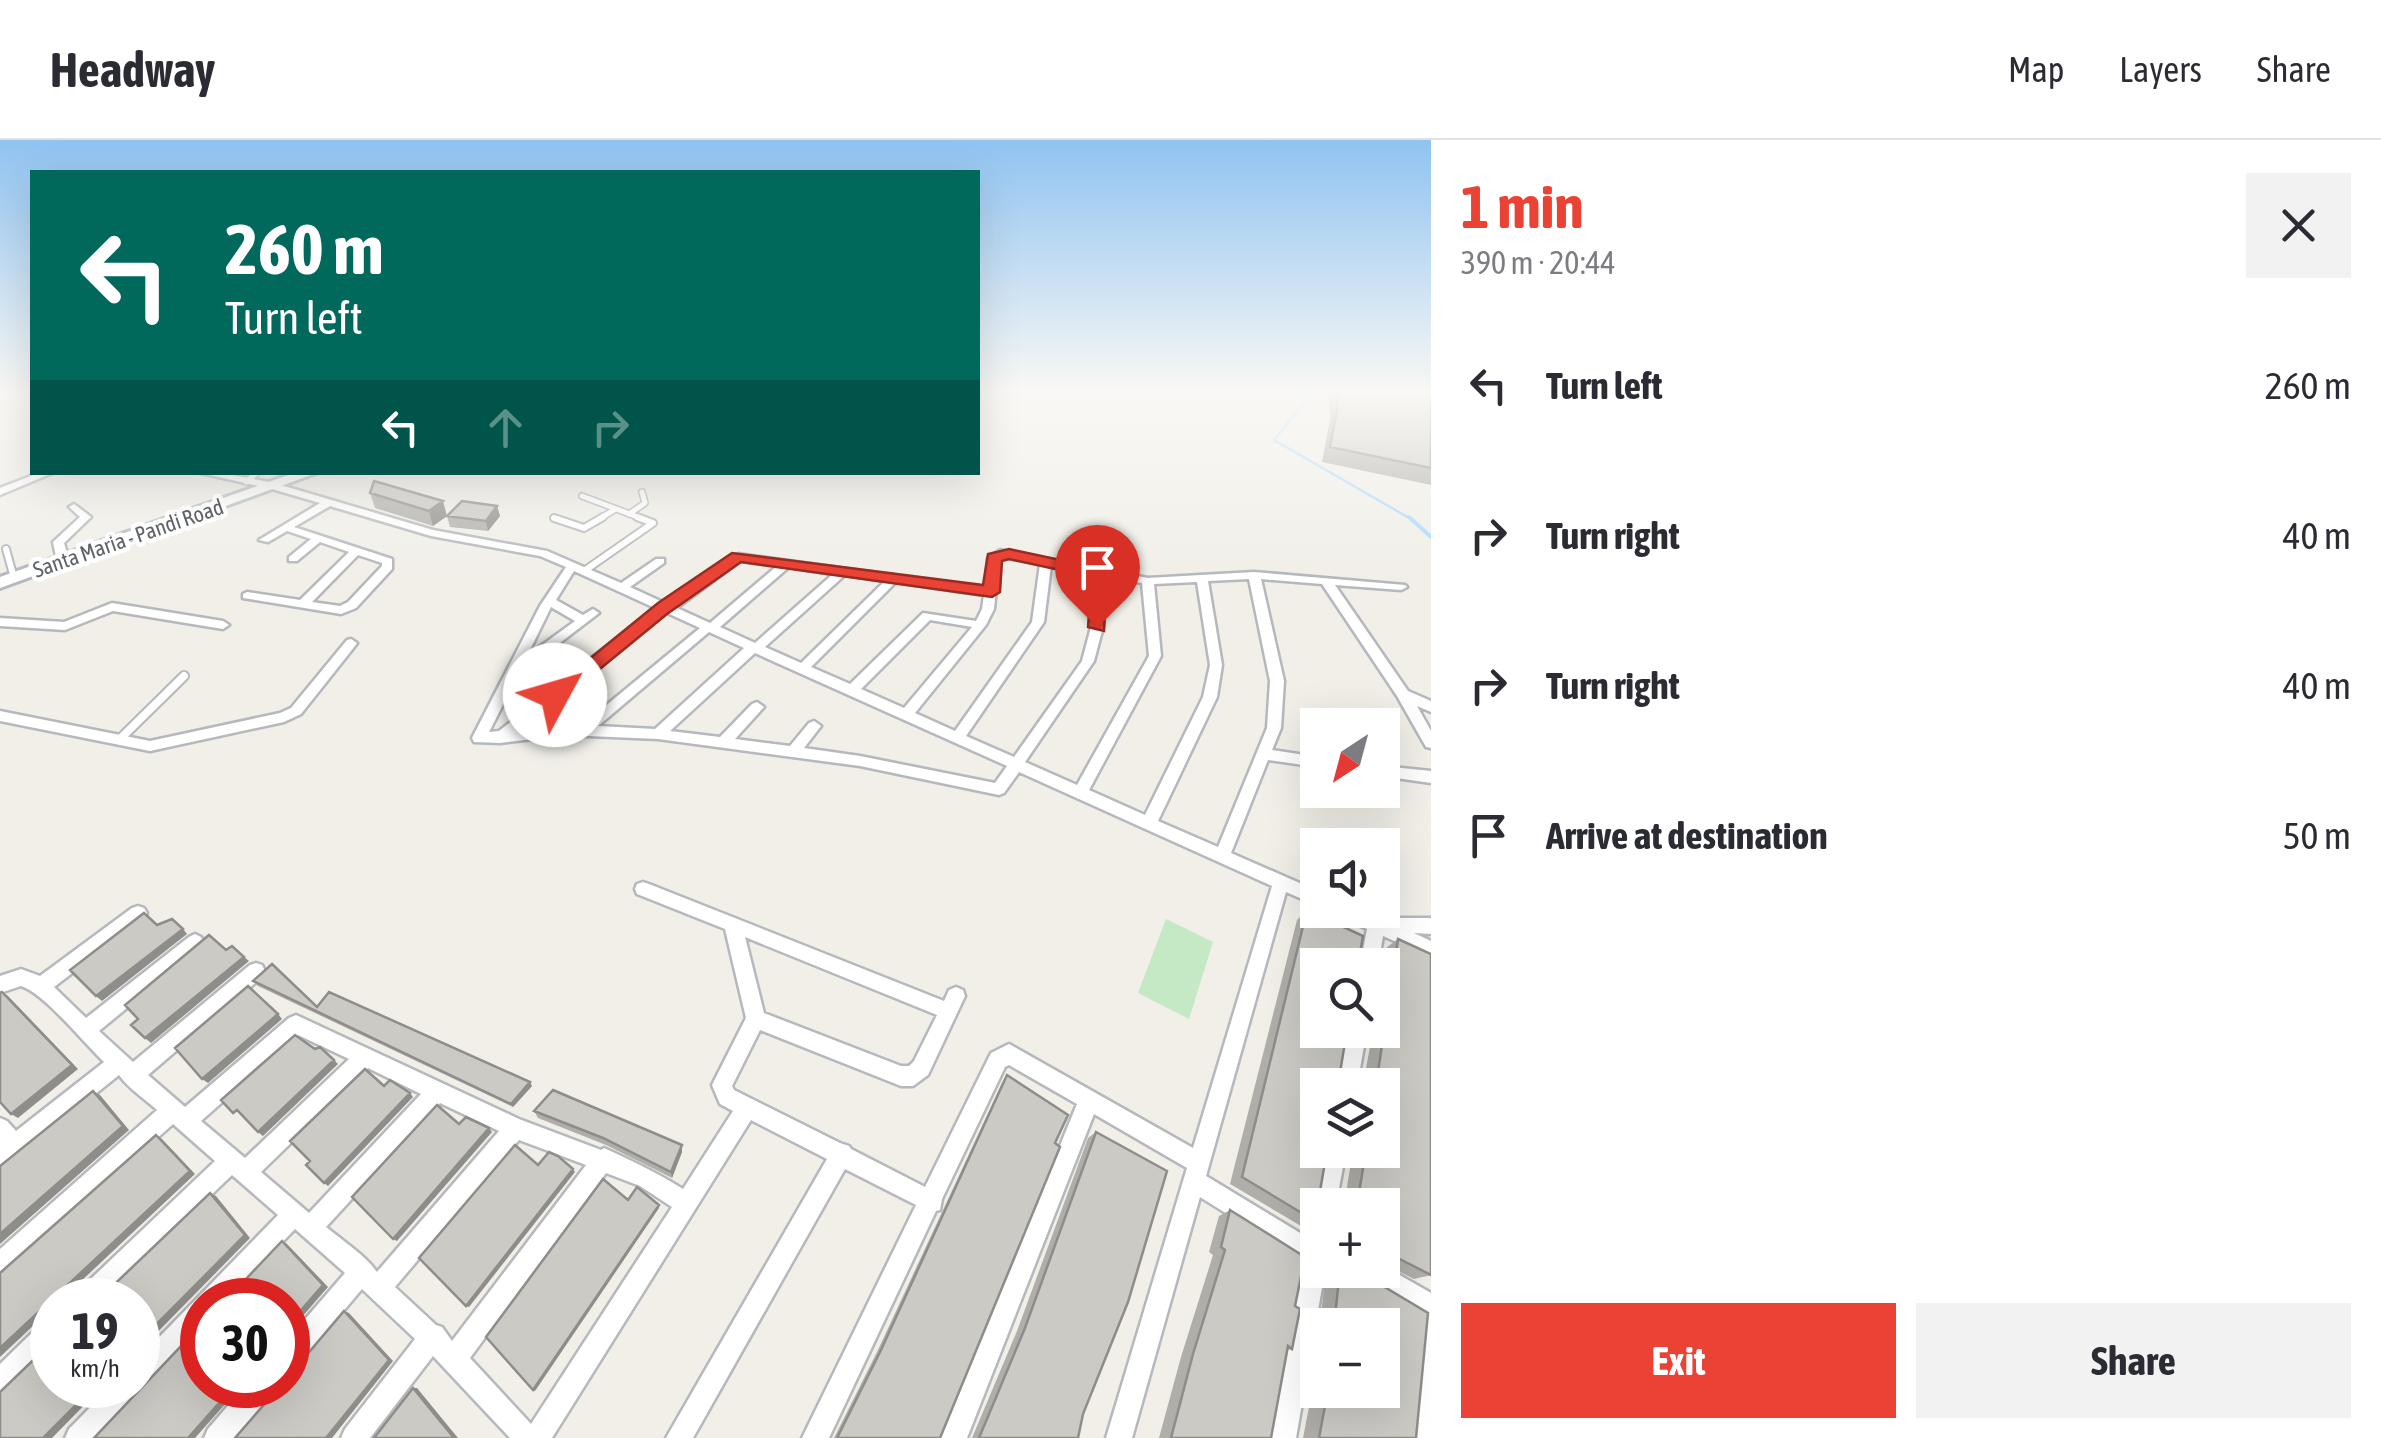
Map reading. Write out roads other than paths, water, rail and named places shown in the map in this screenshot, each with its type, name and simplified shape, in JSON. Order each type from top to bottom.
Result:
[{"type":"main road","name":"Santa Maria - Pandi Road","points":[[7,580],[304,475]]},
{"type":"street","points":[[0,492],[43,475]]},
{"type":"street","points":[[214,475],[274,486],[432,534],[543,553],[1300,890]]},
{"type":"street","points":[[264,540],[329,502]]},
{"type":"street","points":[[64,561],[58,542],[86,517],[74,507]]},
{"type":"street","points":[[247,596],[341,610],[352,605],[388,567],[388,561],[288,528]]},
{"type":"street","points":[[293,559],[318,538]]},
{"type":"street","points":[[302,606],[357,550]]},
{"type":"street","points":[[906,715],[980,624],[992,592],[996,555],[1148,581],[1254,574],[1401,587]]},
{"type":"street","points":[[500,738],[738,556],[992,592]]},
{"type":"street","points":[[622,588],[660,562]]},
{"type":"street","points":[[957,738],[1038,622],[1046,562]]},
{"type":"street","points":[[584,730],[787,563]]},
{"type":"street","points":[[578,569],[549,601],[478,736],[500,738],[584,730],[658,734],[864,756],[999,789],[1020,766],[1088,661],[1097,627],[1101,574]]},
{"type":"street","points":[[658,734],[844,572]]},
{"type":"street","points":[[1222,856],[1274,728],[1277,681],[1254,574]]},
{"type":"street","points":[[802,669],[894,578]]},
{"type":"street","points":[[1148,823],[1210,697],[1216,665],[1202,578]]},
{"type":"street","points":[[1080,793],[1155,656],[1148,581]]},
{"type":"street","points":[[1326,581],[1404,694],[1431,743]]},
{"type":"street","points":[[512,673],[588,616],[549,601]]},
{"type":"street","points":[[0,622],[65,626],[112,607],[222,624]]},
{"type":"street","points":[[851,690],[926,616],[980,624]]},
{"type":"street","points":[[0,716],[150,746],[284,717],[296,711],[351,643]]},
{"type":"street","points":[[1404,694],[1431,707]]},
{"type":"street","points":[[724,742],[757,707]]},
{"type":"street","points":[[794,751],[814,726]]},
{"type":"street","points":[[1263,754],[1300,759]]},
{"type":"street","points":[[1400,773],[1431,777]]},
{"type":"street","points":[[1119,1438],[1281,882]]},
{"type":"street","points":[[643,889],[952,1004],[922,1068],[913,1076],[901,1076],[756,1019]]},
{"type":"street","points":[[41,986],[138,913]]},
{"type":"street","points":[[733,924],[756,1019],[722,1086],[728,1097],[932,1202]]},
{"type":"street","points":[[1400,925],[1431,926]]},
{"type":"street","points":[[1383,928],[1431,949]]},
{"type":"street","points":[[84,1032],[195,942]]},
{"type":"street","points":[[0,1128],[8,1152],[256,970]]},
{"type":"street","points":[[0,985],[13,977],[27,977],[41,986],[124,1069],[372,1278],[456,1356],[514,1433]]},
{"type":"street","points":[[0,1264],[296,1024],[515,1128],[647,1178],[686,1203]]},
{"type":"street","points":[[815,1438],[998,1060],[1009,1054],[1089,1101],[1300,1241]]},
{"type":"street","points":[[111,1278],[363,1059]]},
{"type":"street","points":[[236,1278],[303,1220],[436,1092]]},
{"type":"street","points":[[954,1438],[1089,1101]]},
{"type":"street","points":[[537,1438],[748,1107]]},
{"type":"street","points":[[310,1336],[372,1278],[515,1128]]},
{"type":"street","points":[[679,1438],[842,1153]]},
{"type":"street","points":[[456,1356],[604,1160]]},
{"type":"street","points":[[1283,1438],[1310,1288]]},
{"type":"street","points":[[1400,1288],[1431,1305],[1418,1438]]},
{"type":"street","points":[[160,1353],[180,1331]]},
{"type":"street","points":[[354,1438],[433,1336]]},
{"type":"street","points":[[0,1382],[30,1353]]},
{"type":"street","points":[[78,1438],[106,1408]]},
{"type":"street","points":[[217,1438],[243,1408]]},
{"type":"lane","points":[[246,482],[254,475]]},
{"type":"lane","points":[[629,514],[645,503],[642,492]]},
{"type":"lane","points":[[578,569],[653,524],[582,496]]},
{"type":"lane","points":[[554,518],[584,528],[614,510]]},
{"type":"lane","points":[[6,548],[7,580]]},
{"type":"lane","points":[[119,740],[184,676]]},
{"type":"waterway","points":[[1296,453],[1411,519]]},
{"type":"waterway","points":[[1409,517],[1431,537]]}]
